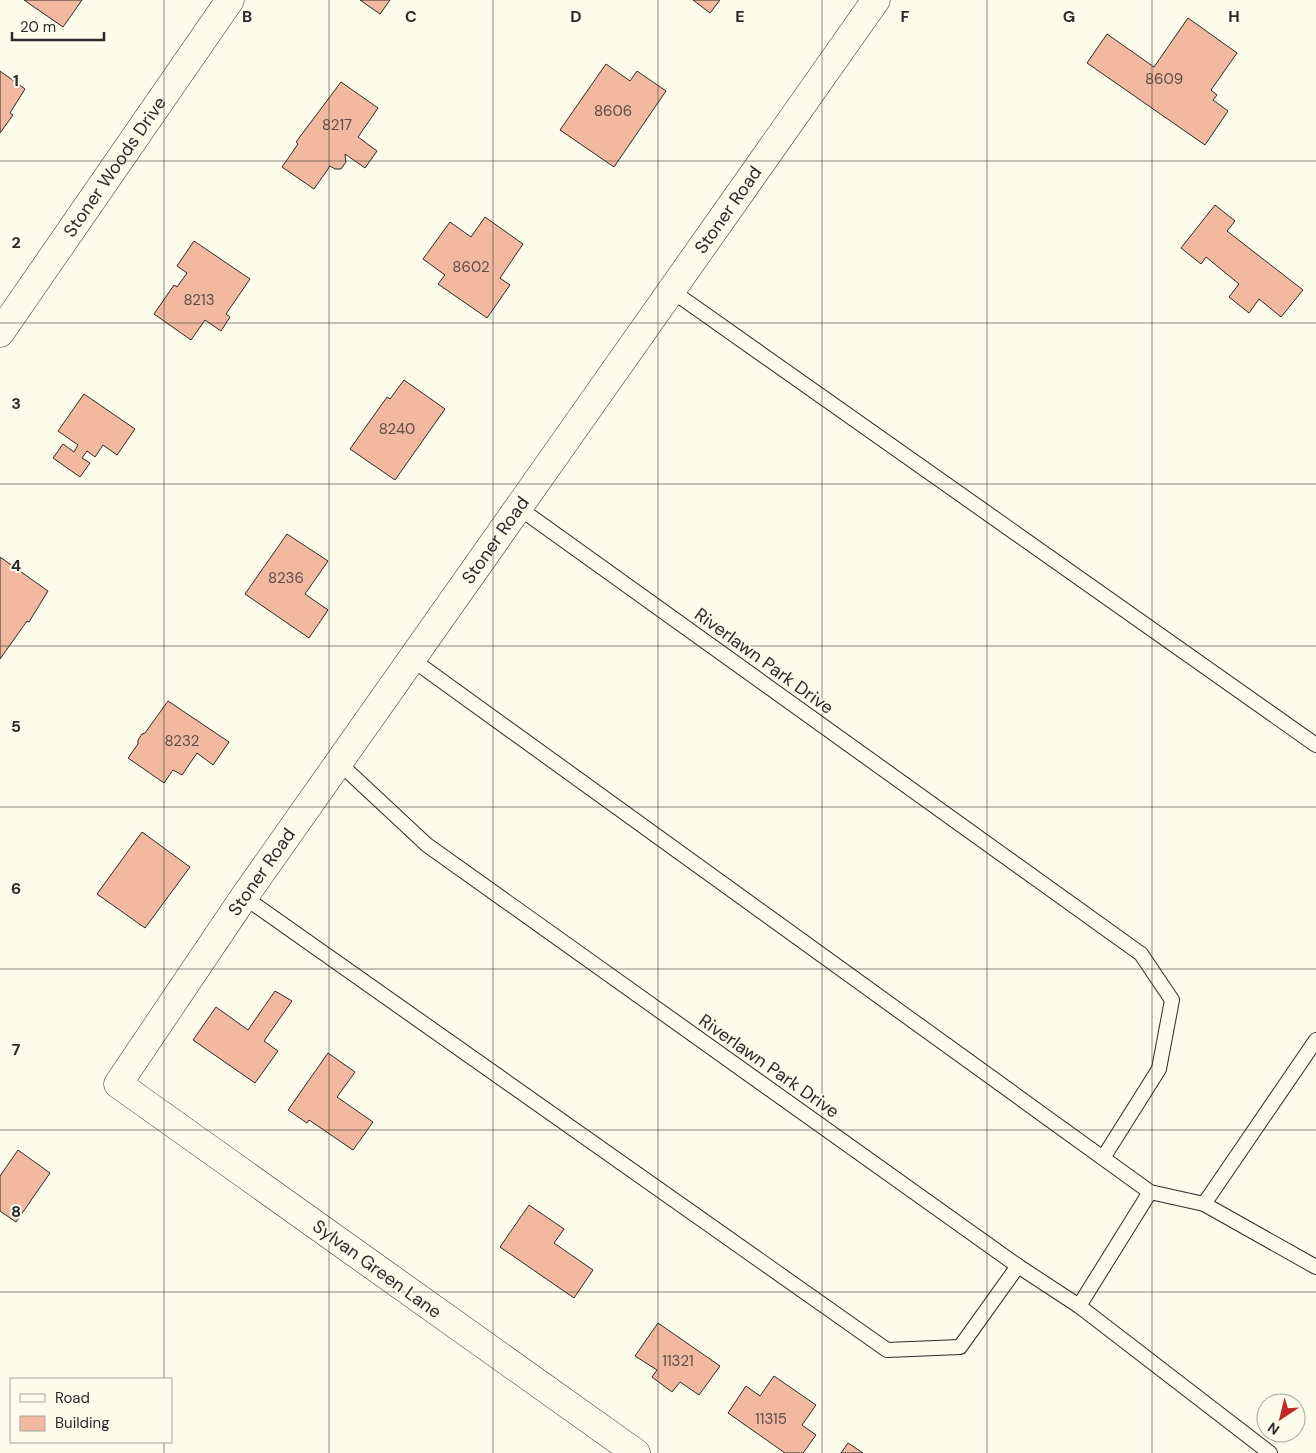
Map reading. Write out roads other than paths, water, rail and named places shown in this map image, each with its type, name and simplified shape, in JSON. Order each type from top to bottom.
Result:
[{"type":"street","name":"Stoner Woods Drive","points":[[0,333],[230,0]]},
{"type":"street","name":"Stoner Road","points":[[118,1084],[244,897],[413,660],[876,0]]},
{"type":"street","name":"Sylvan Green Lane","points":[[118,1084],[636,1453]]},
{"type":"lane","points":[[672,291],[1316,746]]},
{"type":"lane","name":"Riverlawn Park Drive","points":[[519,508],[1140,954],[1172,1000],[1159,1069],[1103,1158]]},
{"type":"lane","points":[[413,660],[1150,1192],[1204,1204],[1316,1267]]},
{"type":"lane","name":"Riverlawn Park Drive","points":[[339,764],[427,845],[1018,1266],[1079,1306],[1270,1453]]},
{"type":"lane","points":[[244,897],[888,1350],[960,1346],[1018,1266]]},
{"type":"lane","points":[[1204,1204],[1316,1040]]},
{"type":"lane","points":[[1079,1306],[1150,1192]]}]
